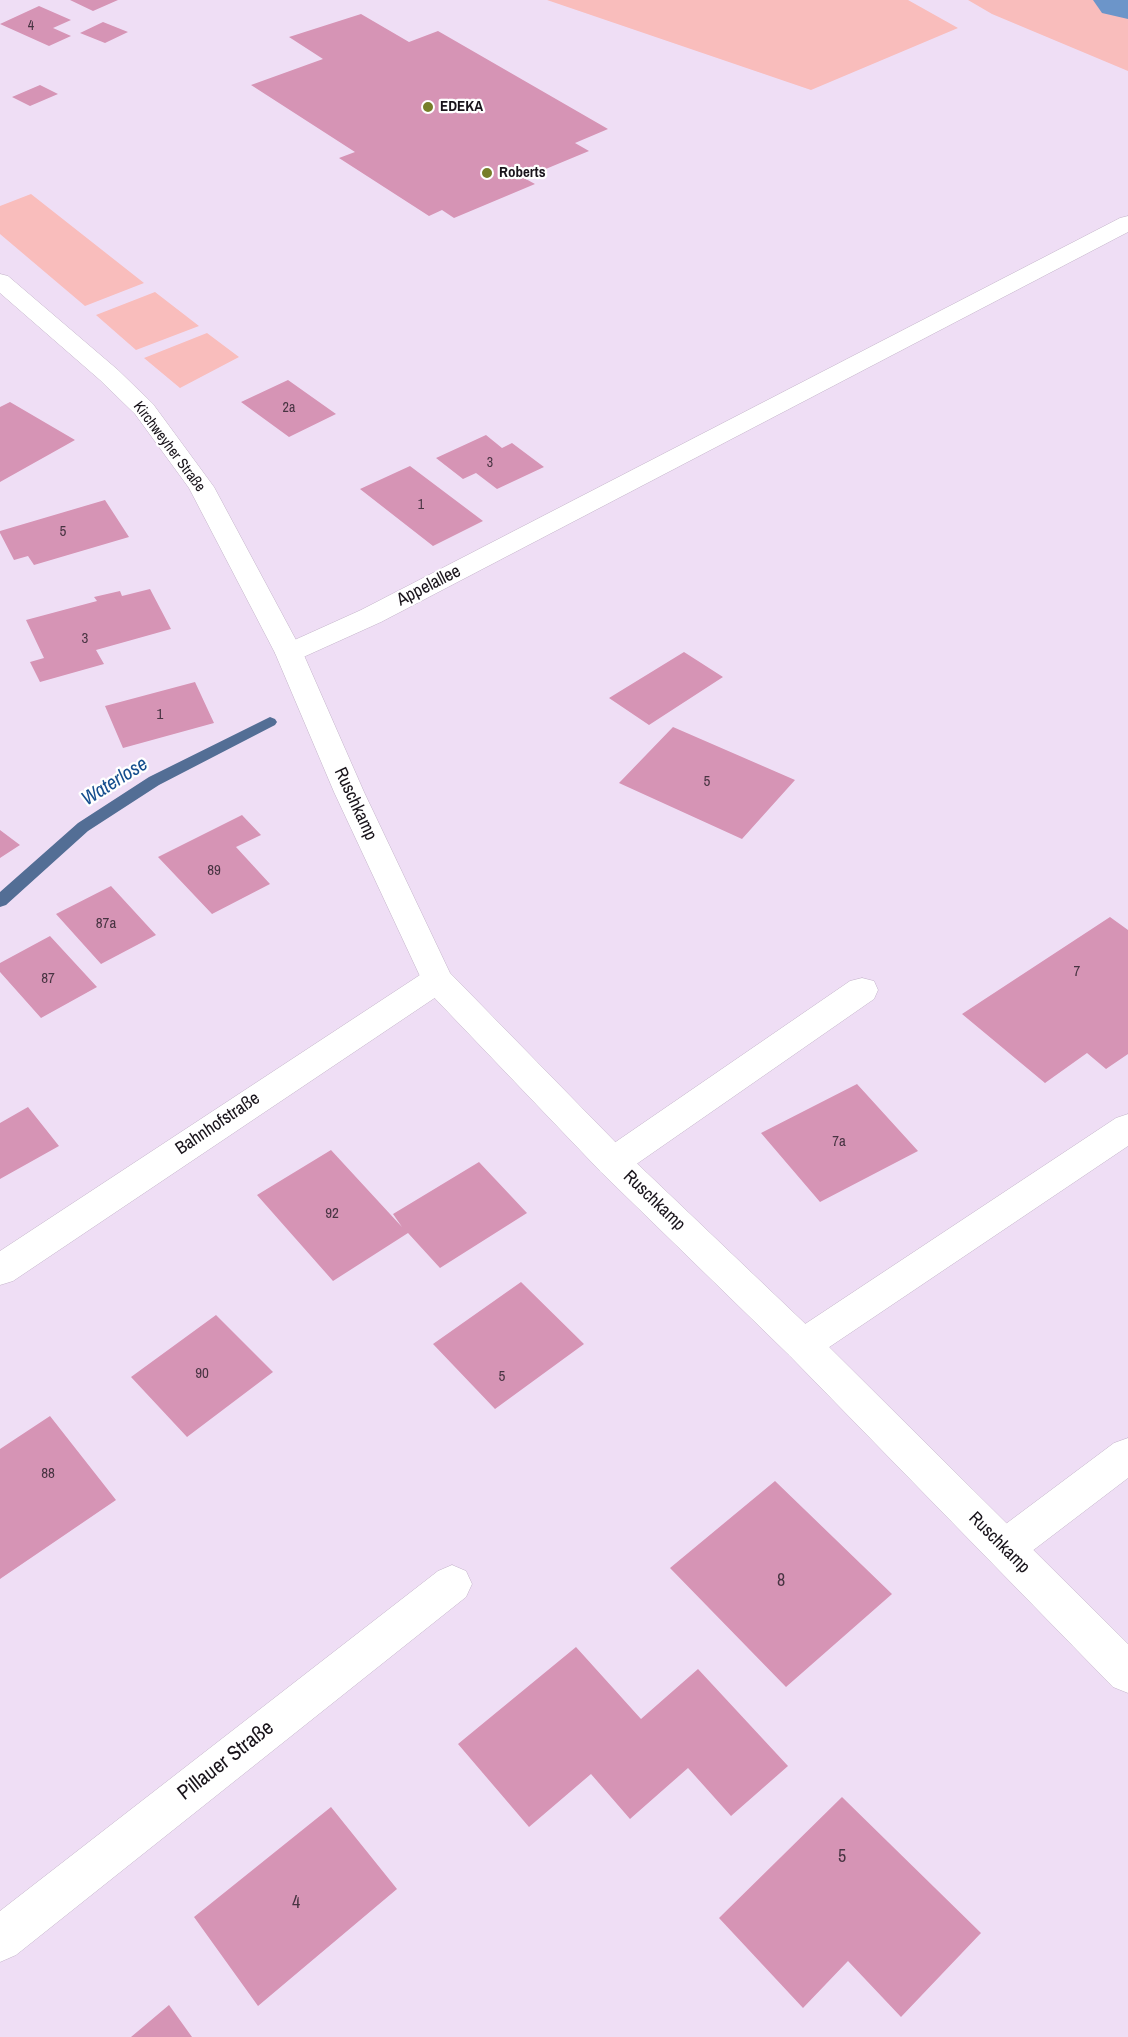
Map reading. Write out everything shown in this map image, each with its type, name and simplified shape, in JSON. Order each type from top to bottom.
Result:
[{"type":"main road","name":"Appelallee","points":[[289,653],[371,616],[1128,223]]},
{"type":"main road","name":"Kirchweyher Straße","points":[[0,281],[109,375],[144,409],[201,488],[289,653]]},
{"type":"main road","name":"Ruschkamp","points":[[289,653],[349,792],[437,980],[613,1162],[803,1345],[1128,1673]]},
{"type":"main road","name":"Bahnhofstraße","points":[[0,1270],[437,980]]},
{"type":"main road","points":[[613,1162],[862,990]]},
{"type":"main road","points":[[803,1345],[1128,1128]]},
{"type":"main road","points":[[1005,1548],[1128,1455]]},
{"type":"main road","name":"Pillauer Straße","points":[[0,1939],[452,1584]]},
{"type":"shaded area","points":[[547,0],[908,0],[958,28],[811,90]]},
{"type":"shaded area","points":[[968,0],[1128,0],[1128,71],[992,14]]},
{"type":"shaded area","points":[[31,194],[144,283],[85,306],[0,234],[0,206]]},
{"type":"shaded area","points":[[155,292],[199,326],[136,350],[96,315]]},
{"type":"shaded area","points":[[207,333],[239,357],[180,388],[144,358]]},
{"type":"building","points":[[70,0],[118,0],[93,11]]},
{"type":"building","points":[[39,6],[71,20],[53,28],[71,36],[49,46],[0,24]]},
{"type":"building","name":"EDEKA","points":[[361,14],[409,42],[438,31],[608,129],[575,143],[589,151],[524,178],[535,184],[454,218],[442,210],[429,216],[339,158],[355,152],[251,85],[323,59],[289,37]]},
{"type":"building","points":[[103,22],[128,32],[105,43],[80,33]]},
{"type":"building","points":[[40,85],[58,94],[30,106],[12,97]]},
{"type":"building","points":[[288,380],[336,414],[289,437],[241,402]]},
{"type":"building","points":[[10,402],[75,440],[0,482],[0,407]]},
{"type":"building","points":[[486,435],[502,448],[512,443],[544,467],[497,489],[476,473],[463,479],[436,458]]},
{"type":"building","points":[[410,466],[483,521],[433,546],[360,489]]},
{"type":"building","points":[[105,500],[129,537],[34,565],[28,556],[14,560],[0,533],[0,531]]},
{"type":"building","points":[[150,589],[171,629],[96,650],[104,664],[40,682],[30,662],[44,658],[26,620],[97,601],[94,597],[120,591],[122,596]]},
{"type":"building","points":[[684,652],[723,677],[649,725],[609,698]]},
{"type":"building","points":[[195,682],[214,723],[123,748],[105,706]]},
{"type":"building","points":[[673,727],[795,780],[742,839],[619,783]]},
{"type":"building","points":[[242,815],[261,835],[236,847],[270,884],[212,914],[158,857]]},
{"type":"building","points":[[0,830],[20,845],[0,858]]},
{"type":"building","points":[[111,886],[156,935],[101,964],[56,914]]},
{"type":"building","points":[[1110,917],[1128,930],[1128,1054],[1106,1069],[1087,1053],[1045,1083],[962,1014]]},
{"type":"building","points":[[50,936],[97,987],[41,1018],[0,972],[0,963]]},
{"type":"building","points":[[857,1084],[918,1151],[820,1202],[761,1133]]},
{"type":"building","points":[[28,1107],[59,1146],[0,1179],[0,1123]]},
{"type":"building","points":[[331,1150],[402,1227],[393,1214],[479,1162],[527,1213],[440,1268],[408,1233],[333,1281],[257,1195]]},
{"type":"building","points":[[521,1282],[584,1344],[495,1409],[433,1344]]},
{"type":"building","points":[[216,1315],[273,1372],[187,1437],[131,1377]]},
{"type":"building","points":[[50,1416],[116,1500],[0,1579],[0,1449]]},
{"type":"building","points":[[775,1481],[892,1594],[786,1687],[670,1568]]},
{"type":"building","points":[[576,1647],[641,1719],[698,1669],[788,1766],[731,1816],[688,1768],[630,1819],[591,1774],[529,1827],[458,1744]]},
{"type":"building","points":[[842,1797],[981,1933],[901,2017],[848,1961],[803,2008],[719,1918]]},
{"type":"building","points":[[331,1807],[397,1889],[258,2006],[194,1917]]},
{"type":"building","points":[[169,2005],[192,2037],[131,2037]]},
{"type":"waterway","points":[[1123,0],[1128,1]]},
{"type":"waterway","name":"Waterlose","points":[[0,901],[83,827],[154,781],[270,722]]},
{"type":"place","name":"EDEKA","points":[[428,107]]},
{"type":"place","name":"Roberts","points":[[487,173]]}]
